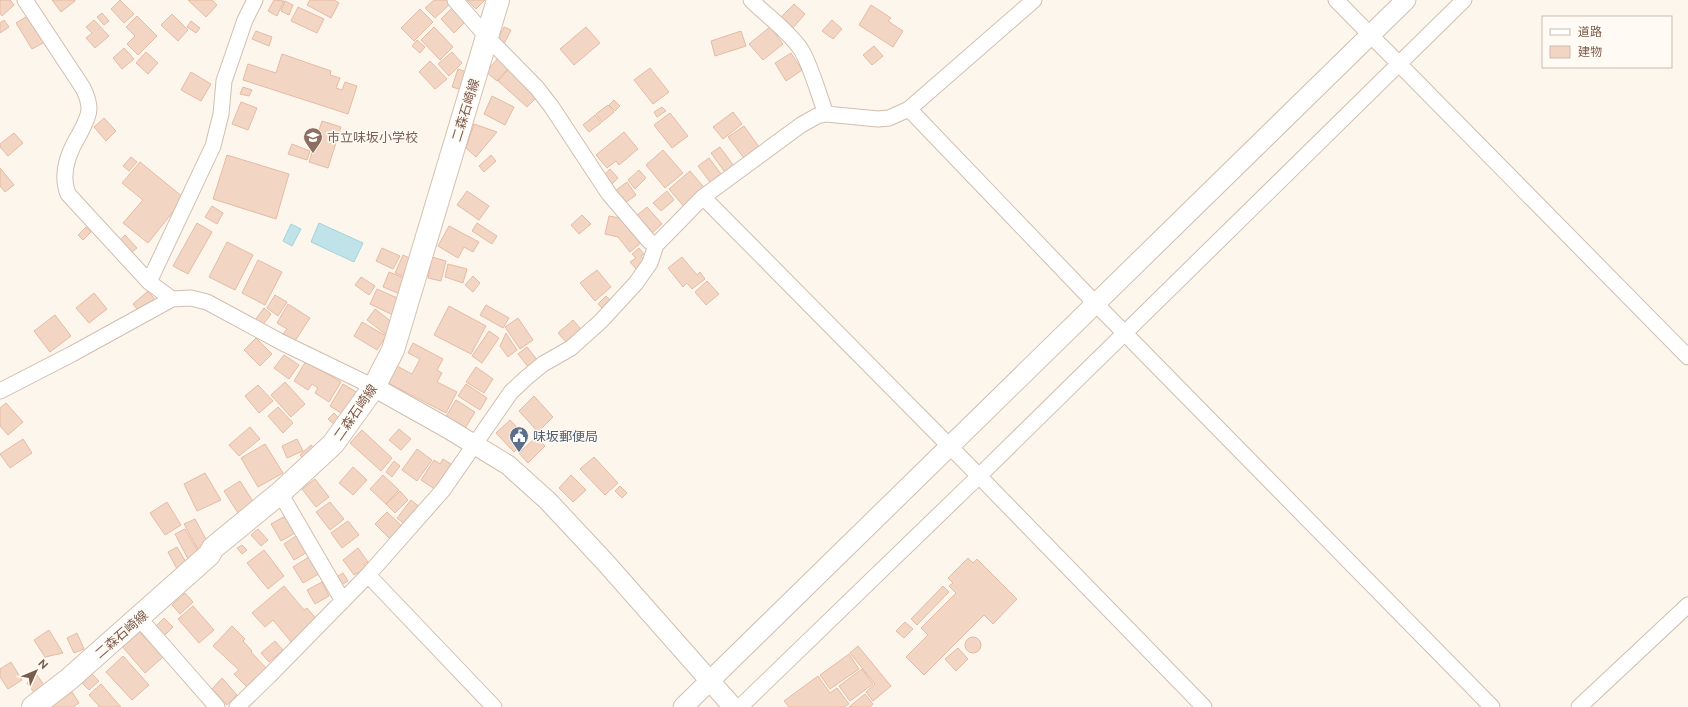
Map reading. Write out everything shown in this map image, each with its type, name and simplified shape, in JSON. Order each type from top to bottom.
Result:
[{"type":"main road","name":"二森石崎線","points":[[33,707],[68,680],[139,618],[210,555],[213,548],[280,493],[333,444],[374,387],[393,350],[498,0]]},
{"type":"street","points":[[25,0],[83,88],[88,101],[89,108],[87,117],[66,163],[64,181],[68,194],[149,282],[172,299]]},
{"type":"street","points":[[149,282],[213,146],[221,114],[224,81],[245,20],[255,0]]},
{"type":"street","points":[[455,0],[487,37],[537,88],[551,106],[609,194],[648,241],[656,245]]},
{"type":"street","points":[[752,0],[772,18],[800,48],[826,114]]},
{"type":"street","points":[[237,707],[368,575],[443,490],[511,392],[543,364],[571,348],[630,291],[650,262],[656,245],[703,197],[801,125],[817,116],[826,114],[878,119],[888,118],[908,109],[1034,0]]},
{"type":"street","points":[[1336,0],[1400,63],[1688,357]]},
{"type":"street","points":[[683,707],[1406,0]]},
{"type":"street","points":[[740,707],[979,476],[1124,332],[1464,0]]},
{"type":"street","points":[[908,109],[1096,304],[1492,707]]},
{"type":"street","points":[[703,197],[979,476],[1204,707]]},
{"type":"street","points":[[0,391],[72,354],[172,299],[191,298],[207,302],[284,343],[374,387],[508,465],[548,500],[605,562],[732,707]]},
{"type":"street","points":[[280,493],[343,601]]},
{"type":"street","points":[[368,575],[494,707]]},
{"type":"street","points":[[1579,707],[1688,605]]},
{"type":"street","points":[[139,618],[217,707]]},
{"type":"water","points":[[319,223],[363,243],[354,262],[311,242]]},
{"type":"water","points":[[291,224],[301,229],[292,246],[283,241]]},
{"type":"building","points":[[0,0],[10,0],[14,5],[2,16],[0,13]]},
{"type":"building","points":[[52,0],[75,0],[75,1],[61,12]]},
{"type":"building","points":[[120,0],[134,14],[124,23],[111,9]]},
{"type":"building","points":[[188,0],[212,0],[217,5],[206,17]]},
{"type":"building","points":[[274,0],[284,1],[277,16],[268,11]]},
{"type":"building","points":[[310,0],[334,0],[339,3],[331,18],[307,5]]},
{"type":"building","points":[[434,0],[447,0],[450,4],[435,18],[425,8]]},
{"type":"building","points":[[467,0],[485,0],[476,9]]},
{"type":"building","points":[[285,1],[293,5],[289,15],[281,11]]},
{"type":"building","points":[[794,4],[805,14],[791,30],[779,19]]},
{"type":"building","points":[[871,5],[891,18],[888,21],[903,31],[893,47],[859,25]]},
{"type":"building","points":[[454,6],[467,20],[454,33],[441,19]]},
{"type":"building","points":[[298,7],[324,19],[317,33],[291,21]]},
{"type":"building","points":[[420,9],[433,22],[414,41],[401,28]]},
{"type":"building","points":[[102,13],[109,21],[104,25],[97,17]]},
{"type":"building","points":[[172,14],[188,30],[178,41],[161,25]]},
{"type":"building","points":[[29,15],[45,42],[32,49],[16,23]]},
{"type":"building","points":[[137,16],[157,36],[138,55],[127,44],[135,36],[126,27]]},
{"type":"building","points":[[4,20],[9,27],[0,33],[0,23]]},
{"type":"building","points":[[94,20],[109,36],[95,48],[86,38],[92,33],[86,27]]},
{"type":"building","points":[[832,20],[842,29],[833,39],[822,31]]},
{"type":"building","points":[[191,21],[200,28],[196,33],[187,27]]},
{"type":"building","points":[[434,27],[453,47],[440,60],[421,40]]},
{"type":"building","points":[[504,27],[511,30],[504,44],[497,41]]},
{"type":"building","points":[[586,27],[600,43],[574,65],[560,49]]},
{"type":"building","points":[[770,27],[783,44],[763,60],[749,44]]},
{"type":"building","points":[[256,31],[272,37],[269,46],[252,39]]},
{"type":"building","points":[[741,31],[746,46],[715,56],[711,41]]},
{"type":"building","points":[[417,40],[425,47],[420,53],[412,46]]},
{"type":"building","points":[[874,46],[883,56],[872,65],[863,55]]},
{"type":"building","points":[[124,48],[134,59],[122,69],[113,58]]},
{"type":"building","points":[[146,52],[158,63],[148,74],[136,63]]},
{"type":"building","points":[[452,52],[462,63],[449,76],[438,64]]},
{"type":"building","points":[[791,53],[802,70],[786,81],[775,63]]},
{"type":"building","points":[[282,54],[331,71],[330,75],[340,78],[336,88],[342,90],[345,82],[357,86],[348,114],[243,80],[248,64],[276,73]]},
{"type":"building","points":[[499,57],[510,66],[497,81],[486,72]]},
{"type":"building","points":[[430,61],[447,79],[435,89],[419,72]]},
{"type":"building","points":[[650,68],[669,92],[653,104],[634,80]]},
{"type":"building","points":[[458,69],[472,74],[466,91],[452,87]]},
{"type":"building","points":[[508,70],[537,97],[527,107],[498,81]]},
{"type":"building","points":[[191,72],[211,84],[201,101],[181,90]]},
{"type":"building","points":[[243,87],[252,90],[249,96],[240,94]]},
{"type":"building","points":[[492,96],[514,107],[505,125],[484,114]]},
{"type":"building","points":[[614,100],[620,106],[615,111],[609,105]]},
{"type":"building","points":[[241,102],[257,108],[248,130],[232,124]]},
{"type":"building","points":[[608,105],[614,112],[602,122],[596,114]]},
{"type":"building","points":[[662,107],[666,111],[657,117],[654,112]]},
{"type":"building","points":[[733,112],[742,124],[723,139],[713,127]]},
{"type":"building","points":[[670,113],[688,136],[672,148],[654,125]]},
{"type":"building","points":[[595,115],[601,123],[589,132],[583,125]]},
{"type":"building","points":[[104,118],[116,131],[106,141],[94,127]]},
{"type":"building","points":[[322,121],[341,127],[328,168],[309,162]]},
{"type":"building","points":[[474,124],[497,132],[476,157],[466,148]]},
{"type":"building","points":[[744,126],[762,151],[747,162],[728,137]]},
{"type":"building","points":[[624,132],[638,149],[619,165],[616,161],[607,168],[596,155]]},
{"type":"building","points":[[14,133],[23,143],[8,156],[0,147],[0,144]]},
{"type":"building","points":[[292,144],[310,151],[307,160],[288,154]]},
{"type":"building","points":[[720,147],[736,169],[727,175],[711,153]]},
{"type":"building","points":[[663,150],[683,173],[665,188],[646,165]]},
{"type":"building","points":[[227,155],[289,174],[276,219],[213,199]]},
{"type":"building","points":[[491,155],[496,161],[484,172],[479,166]]},
{"type":"building","points":[[131,157],[137,162],[129,171],[123,166]]},
{"type":"building","points":[[709,158],[724,178],[713,186],[698,166]]},
{"type":"building","points":[[140,162],[184,198],[148,243],[123,223],[143,200],[122,183]]},
{"type":"building","points":[[0,168],[14,185],[5,192],[0,186]]},
{"type":"building","points":[[610,169],[618,178],[611,185],[603,176]]},
{"type":"building","points":[[639,170],[646,178],[635,189],[628,180]]},
{"type":"building","points":[[690,171],[707,191],[686,209],[669,189]]},
{"type":"building","points":[[627,182],[636,195],[625,203],[615,191]]},
{"type":"building","points":[[467,191],[489,206],[479,220],[457,205]]},
{"type":"building","points":[[667,191],[674,200],[661,211],[653,203]]},
{"type":"building","points":[[212,206],[223,213],[217,224],[205,217]]},
{"type":"building","points":[[647,207],[662,224],[651,234],[636,216]]},
{"type":"building","points":[[582,215],[591,224],[579,234],[571,225]]},
{"type":"building","points":[[609,216],[626,219],[643,241],[630,252],[618,237],[605,234]]},
{"type":"building","points":[[197,223],[212,232],[188,274],[173,266]]},
{"type":"building","points":[[477,223],[497,236],[492,244],[472,231]]},
{"type":"building","points":[[449,226],[479,242],[473,252],[464,247],[458,258],[438,246]]},
{"type":"building","points":[[86,227],[91,232],[83,240],[78,235]]},
{"type":"building","points":[[125,235],[137,248],[132,252],[120,240]]},
{"type":"building","points":[[227,242],[253,255],[235,290],[209,277]]},
{"type":"building","points":[[382,248],[400,256],[393,269],[376,261]]},
{"type":"building","points":[[639,248],[644,254],[641,256],[647,263],[638,271],[630,262],[636,258],[632,254]]},
{"type":"building","points":[[403,255],[414,260],[407,278],[395,273]]},
{"type":"building","points":[[432,257],[446,261],[441,281],[428,278]]},
{"type":"building","points":[[682,257],[697,275],[700,272],[705,279],[692,289],[687,283],[683,287],[668,268]]},
{"type":"building","points":[[258,260],[282,272],[265,305],[242,293]]},
{"type":"building","points":[[448,264],[467,269],[463,283],[445,277]]},
{"type":"building","points":[[597,270],[611,287],[595,301],[580,283]]},
{"type":"building","points":[[389,272],[406,279],[400,294],[383,287]]},
{"type":"building","points":[[473,276],[480,283],[473,292],[465,285]]},
{"type":"building","points":[[361,277],[375,286],[369,295],[355,285]]},
{"type":"building","points":[[707,281],[719,294],[706,305],[695,292]]},
{"type":"building","points":[[377,289],[404,301],[397,317],[370,304]]},
{"type":"building","points":[[148,291],[156,301],[141,314],[133,304]]},
{"type":"building","points":[[94,293],[107,309],[89,323],[76,308]]},
{"type":"building","points":[[275,295],[287,302],[278,316],[267,308]]},
{"type":"building","points":[[606,296],[612,302],[604,310],[598,304]]},
{"type":"building","points":[[288,304],[310,318],[295,341],[283,334],[287,329],[277,323]]},
{"type":"building","points":[[486,305],[509,318],[503,328],[480,315]]},
{"type":"building","points":[[449,306],[486,326],[471,354],[434,335]]},
{"type":"building","points":[[264,308],[271,314],[262,326],[255,320]]},
{"type":"building","points":[[375,309],[397,326],[389,337],[367,320]]},
{"type":"building","points":[[55,315],[71,336],[50,352],[34,331]]},
{"type":"building","points":[[518,318],[533,340],[520,349],[505,327]]},
{"type":"building","points":[[573,320],[581,329],[566,342],[558,333]]},
{"type":"building","points":[[362,322],[386,336],[377,350],[354,336]]},
{"type":"building","points":[[489,331],[499,338],[482,363],[472,356]]},
{"type":"building","points":[[506,333],[517,350],[508,357],[500,346]]},
{"type":"building","points":[[256,338],[272,354],[260,366],[244,350]]},
{"type":"building","points":[[413,343],[443,359],[437,370],[442,373],[437,382],[457,392],[446,413],[388,383],[397,366],[412,374],[420,359],[408,353]]},
{"type":"building","points":[[527,347],[538,361],[529,368],[518,354]]},
{"type":"building","points":[[284,355],[299,365],[289,379],[274,368]]},
{"type":"building","points":[[306,361],[341,382],[329,402],[315,393],[318,388],[312,384],[308,390],[294,381]]},
{"type":"building","points":[[476,367],[493,379],[484,393],[466,382]]},
{"type":"building","points":[[285,382],[305,404],[291,417],[271,395]]},
{"type":"building","points":[[343,384],[358,393],[344,415],[330,406]]},
{"type":"building","points":[[466,384],[487,398],[480,410],[458,396]]},
{"type":"building","points":[[258,385],[273,401],[259,413],[245,396]]},
{"type":"building","points":[[534,396],[553,417],[538,432],[519,411]]},
{"type":"building","points":[[456,400],[475,412],[464,430],[445,418]]},
{"type":"building","points":[[6,403],[23,422],[8,435],[0,426],[0,408]]},
{"type":"building","points":[[278,407],[293,423],[283,433],[268,416]]},
{"type":"building","points":[[334,413],[341,420],[336,426],[328,419]]},
{"type":"building","points":[[510,420],[528,439],[514,452],[496,433]]},
{"type":"building","points":[[250,427],[260,439],[239,456],[229,445]]},
{"type":"building","points":[[399,429],[411,439],[401,450],[389,440]]},
{"type":"building","points":[[362,430],[392,458],[381,471],[350,443]]},
{"type":"building","points":[[536,437],[545,446],[528,463],[519,453]]},
{"type":"building","points":[[23,439],[32,453],[10,468],[0,454]]},
{"type":"building","points":[[297,439],[303,451],[287,458],[282,446]]},
{"type":"building","points":[[265,444],[283,473],[258,487],[241,458]]},
{"type":"building","points":[[311,445],[317,452],[306,462],[300,455]]},
{"type":"building","points":[[417,449],[432,460],[417,481],[402,470]]},
{"type":"building","points":[[594,457],[618,483],[605,495],[580,469]]},
{"type":"building","points":[[443,459],[454,466],[436,490],[421,480],[434,460],[440,464]]},
{"type":"building","points":[[394,461],[400,466],[392,477],[386,472]]},
{"type":"building","points":[[353,467],[367,480],[353,495],[339,483]]},
{"type":"building","points":[[205,473],[221,500],[197,511],[184,484]]},
{"type":"building","points":[[383,475],[399,490],[386,504],[370,489]]},
{"type":"building","points":[[571,475],[586,490],[573,502],[559,488]]},
{"type":"building","points":[[315,479],[329,497],[316,507],[302,489]]},
{"type":"building","points":[[240,481],[254,503],[238,513],[224,491]]},
{"type":"building","points":[[620,486],[627,493],[622,498],[615,491]]},
{"type":"building","points":[[400,491],[408,500],[395,513],[386,504]]},
{"type":"building","points":[[411,500],[422,509],[408,527],[397,518]]},
{"type":"building","points":[[167,502],[181,525],[165,535],[150,513]]},
{"type":"building","points":[[330,502],[344,519],[330,530],[316,512]]},
{"type":"building","points":[[387,512],[405,529],[393,542],[375,524]]},
{"type":"building","points":[[287,515],[297,532],[281,541],[271,524]]},
{"type":"building","points":[[195,519],[209,545],[199,551],[184,524]]},
{"type":"building","points":[[348,521],[359,535],[342,548],[331,533]]},
{"type":"building","points":[[185,529],[200,555],[189,561],[175,534]]},
{"type":"building","points":[[258,529],[268,540],[261,546],[251,535]]},
{"type":"building","points":[[299,534],[309,551],[294,560],[284,544]]},
{"type":"building","points":[[242,545],[247,550],[242,554],[237,548]]},
{"type":"building","points":[[177,547],[187,564],[177,569],[168,552]]},
{"type":"building","points":[[358,548],[368,562],[364,564],[367,569],[360,574],[359,572],[354,575],[343,560]]},
{"type":"building","points":[[264,550],[284,576],[268,589],[247,563]]},
{"type":"building","points":[[312,555],[322,572],[303,583],[293,567]]},
{"type":"building","points":[[968,558],[973,563],[977,559],[1017,599],[993,624],[984,615],[924,675],[906,657],[928,635],[921,628],[956,593],[949,586],[953,583],[948,578]]},
{"type":"building","points":[[343,573],[348,581],[340,586],[335,578]]},
{"type":"building","points":[[322,582],[329,596],[315,604],[307,590]]},
{"type":"building","points":[[284,586],[304,610],[307,608],[318,621],[292,643],[273,620],[265,627],[252,613]]},
{"type":"building","points":[[943,586],[949,592],[917,625],[911,619]]},
{"type":"building","points":[[185,593],[193,602],[180,614],[172,605]]},
{"type":"building","points":[[193,606],[214,630],[199,643],[178,619]]},
{"type":"building","points":[[164,618],[173,627],[163,637],[154,628]]},
{"type":"building","points":[[905,622],[913,629],[904,638],[896,631]]},
{"type":"building","points":[[232,626],[245,639],[243,641],[266,668],[247,687],[234,674],[239,670],[213,646]]},
{"type":"building","points":[[137,629],[163,657],[145,673],[120,644]]},
{"type":"building","points":[[49,630],[63,653],[45,657],[34,640]]},
{"type":"building","points":[[77,633],[84,649],[74,653],[67,638]]},
{"type":"building","points":[[973,637],[980,642],[981,645],[976,652],[973,653],[966,648],[965,645],[970,638]]},
{"type":"building","points":[[275,641],[283,650],[269,662],[261,653]]},
{"type":"building","points":[[858,646],[891,686],[873,701],[866,692],[875,684],[850,653]]},
{"type":"building","points":[[958,648],[968,659],[956,671],[945,659]]},
{"type":"building","points":[[849,654],[859,669],[830,689],[820,675]]},
{"type":"building","points":[[123,656],[149,685],[132,700],[106,672]]},
{"type":"building","points":[[11,662],[22,680],[8,689],[0,677],[0,669]]},
{"type":"building","points":[[862,669],[873,684],[850,701],[839,686]]},
{"type":"building","points":[[92,674],[99,681],[89,690],[82,683]]},
{"type":"building","points":[[37,675],[46,688],[36,695],[27,683]]},
{"type":"building","points":[[818,676],[830,693],[837,688],[849,704],[844,707],[789,707],[784,701]]},
{"type":"building","points":[[222,678],[237,695],[227,705],[212,689]]},
{"type":"building","points":[[101,684],[121,707],[98,707],[99,706],[89,695]]},
{"type":"building","points":[[72,692],[79,703],[73,707],[50,707]]},
{"type":"building","points":[[865,694],[873,704],[870,707],[849,707]]},
{"type":"place","name":"市立味坂小学校","points":[[313,154]]},
{"type":"place","name":"味坂郵便局","points":[[519,453]]}]
